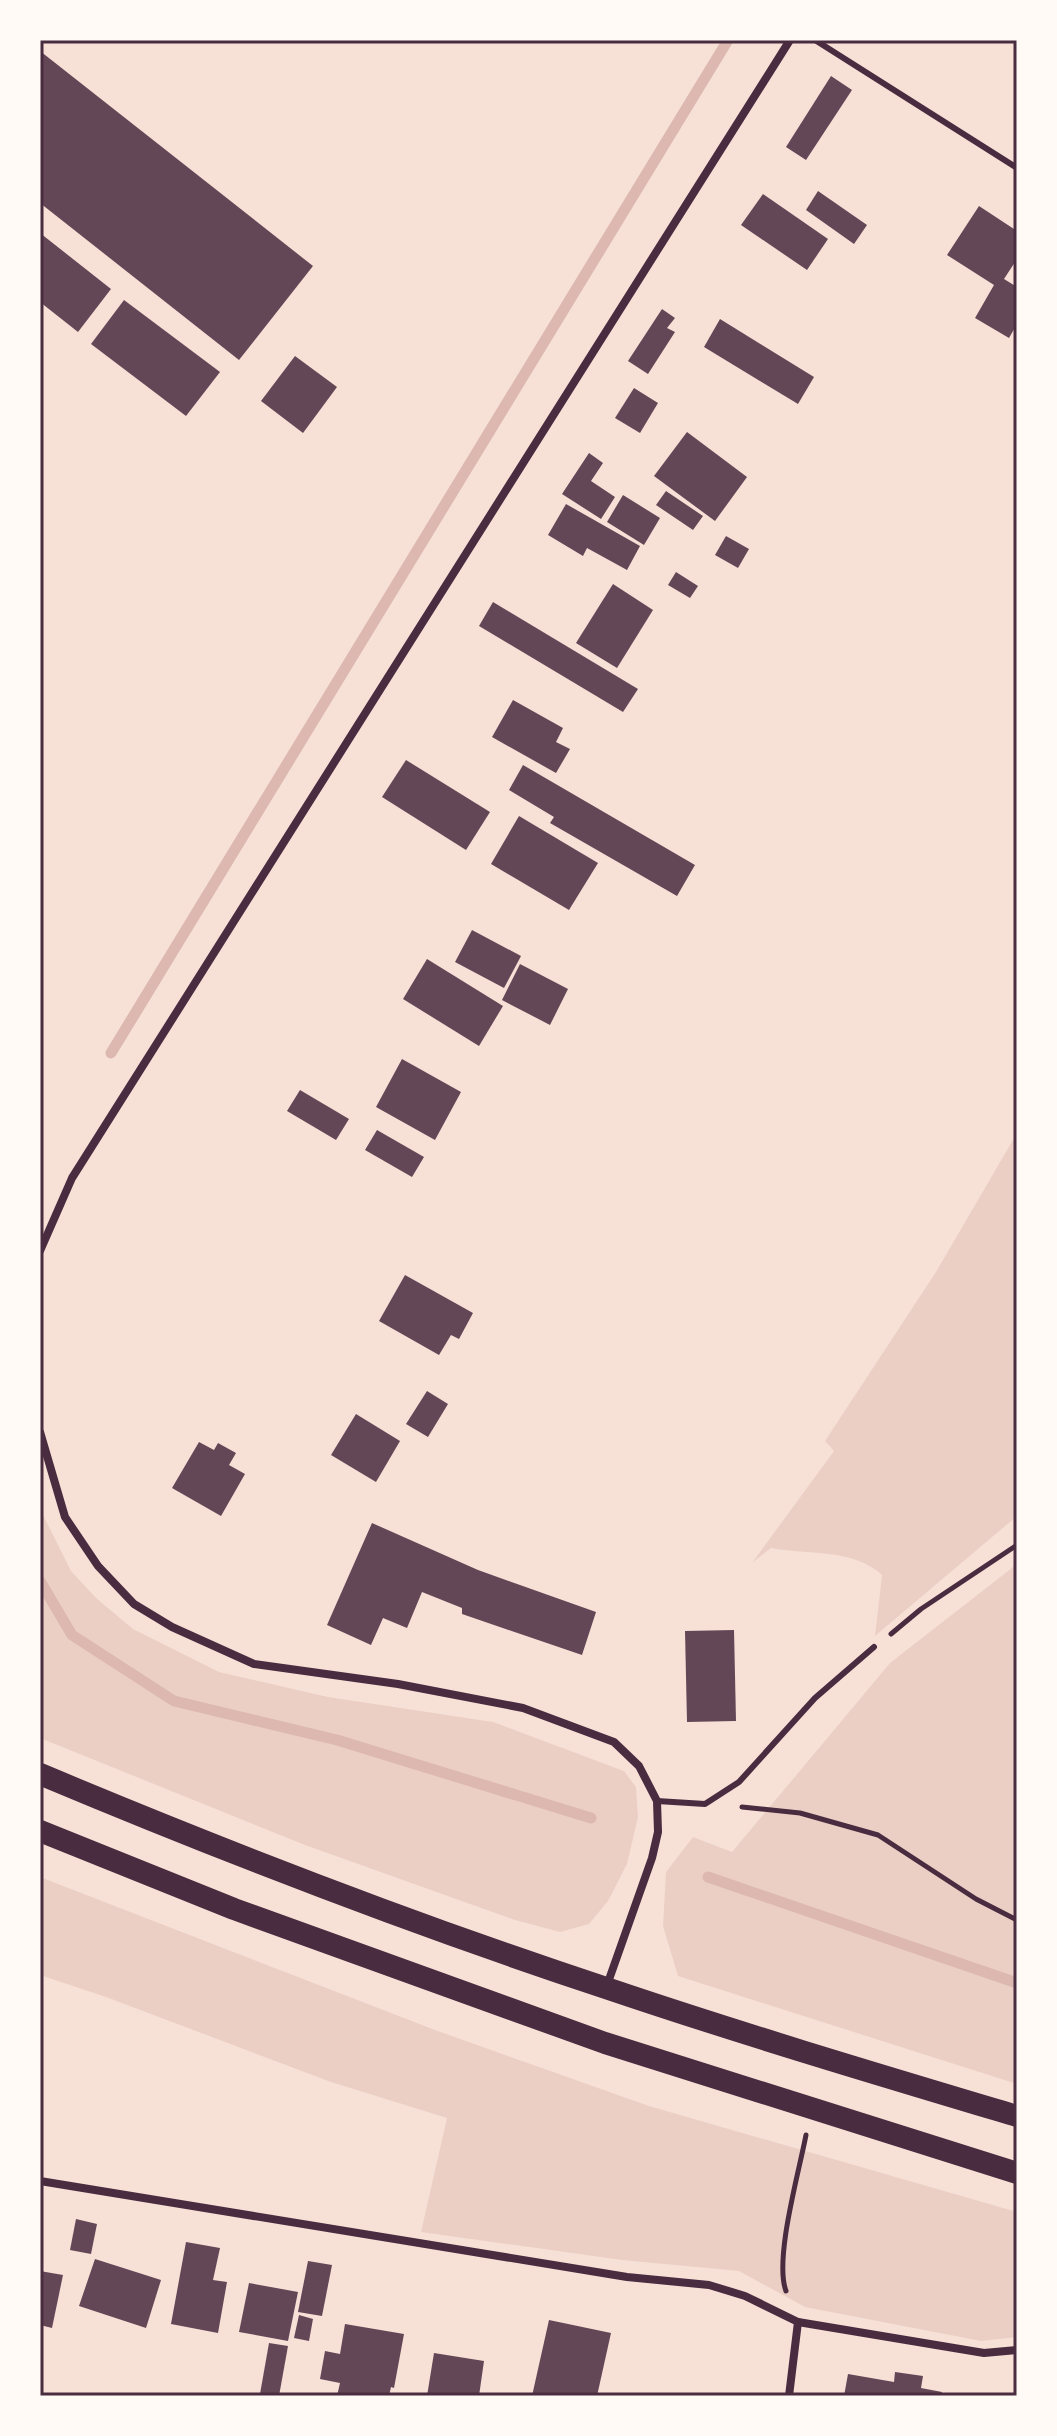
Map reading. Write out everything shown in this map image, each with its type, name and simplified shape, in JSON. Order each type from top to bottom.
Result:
[{"type":"highway","points":[[40,1774],[435,1928],[606,1988],[1017,2116]]},
{"type":"highway","points":[[40,1831],[234,1909],[605,2043],[1017,2173]]},
{"type":"street","points":[[40,1251],[72,1178],[790,40]]},
{"type":"street","points":[[40,1432],[65,1517],[98,1566],[134,1604],[172,1627],[254,1664],[398,1684],[523,1708],[614,1742],[639,1766],[657,1801],[658,1832],[652,1858],[606,1988]]},
{"type":"street","points":[[40,2181],[611,2275],[709,2285],[745,2296],[798,2322],[984,2353],[1017,2350]]},
{"type":"street","points":[[789,2396],[798,2322]]},
{"type":"lane","points":[[815,40],[1017,168]]},
{"type":"lane","points":[[657,1801],[705,1804],[739,1782],[815,1698],[874,1647]]},
{"type":"path","points":[[874,1647],[921,1609],[1017,1545]]},
{"type":"path","points":[[705,1804],[800,1813],[878,1835],[976,1899],[1017,1920]]},
{"type":"path","points":[[798,2322],[784,2284],[783,2252],[811,2109]]},
{"type":"shaded area","points":[[1017,1133],[1017,1516],[875,1636],[882,1575],[870,1566],[844,1556],[771,1548],[752,1563],[834,1451],[825,1441],[936,1272]]},
{"type":"shaded area","points":[[40,1502],[44,1517],[71,1571],[96,1598],[133,1629],[219,1672],[328,1697],[493,1722],[624,1771],[636,1787],[638,1817],[627,1864],[608,1901],[589,1924],[560,1932],[515,1920],[305,1845],[40,1738]]},
{"type":"shaded area","points":[[1017,1564],[1017,2084],[678,1976],[663,1926],[666,1872],[693,1837],[732,1852],[890,1663]]},
{"type":"shaded area","points":[[40,1877],[435,2030],[649,2106],[1017,2212],[1017,2337],[981,2341],[805,2307],[739,2271],[622,2260],[421,2232],[447,2118],[331,2082],[40,1975]]},
{"type":"building","points":[[40,51],[313,266],[239,360],[40,203]]},
{"type":"building","points":[[831,76],[852,90],[806,160],[786,147]]},
{"type":"building","points":[[818,191],[867,225],[854,244],[806,210]]},
{"type":"building","points":[[763,194],[828,239],[807,270],[741,225]]},
{"type":"building","points":[[979,206],[1017,231],[1017,259],[1004,279],[1017,287],[1017,324],[1009,338],[975,318],[994,285],[947,255]]},
{"type":"building","points":[[40,233],[111,289],[78,332],[40,302]]},
{"type":"building","points":[[124,300],[220,372],[186,416],[91,344]]},
{"type":"building","points":[[662,309],[675,318],[667,328],[675,332],[648,374],[628,361]]},
{"type":"building","points":[[720,319],[814,377],[798,404],[704,347]]},
{"type":"building","points":[[295,356],[337,387],[303,433],[261,401]]},
{"type":"building","points":[[634,388],[658,403],[640,433],[615,418]]},
{"type":"building","points":[[687,432],[747,477],[715,521],[654,476]]},
{"type":"building","points":[[589,453],[603,463],[591,481],[615,497],[601,519],[562,494]]},
{"type":"building","points":[[666,491],[703,516],[693,530],[656,505]]},
{"type":"building","points":[[623,495],[660,518],[644,545],[607,522]]},
{"type":"building","points":[[566,504],[640,546],[627,570],[587,548],[583,556],[548,535]]},
{"type":"building","points":[[726,536],[749,549],[738,568],[715,555]]},
{"type":"building","points":[[676,572],[698,586],[690,598],[668,585]]},
{"type":"building","points":[[613,584],[653,610],[617,668],[576,643]]},
{"type":"building","points":[[493,602],[638,689],[623,712],[479,626]]},
{"type":"building","points":[[513,700],[563,728],[556,742],[570,749],[556,773],[492,737]]},
{"type":"building","points":[[406,760],[490,812],[466,850],[382,797]]},
{"type":"building","points":[[523,765],[695,865],[677,896],[550,823],[554,817],[509,790]]},
{"type":"building","points":[[519,816],[598,863],[569,910],[491,864]]},
{"type":"building","points":[[472,930],[521,956],[504,988],[455,962]]},
{"type":"building","points":[[427,959],[503,1006],[479,1046],[403,999]]},
{"type":"building","points":[[520,964],[568,989],[550,1025],[502,1000]]},
{"type":"building","points":[[402,1059],[461,1092],[435,1140],[376,1107]]},
{"type":"building","points":[[300,1090],[349,1119],[336,1140],[287,1111]]},
{"type":"building","points":[[377,1130],[424,1157],[412,1177],[365,1150]]},
{"type":"building","points":[[405,1275],[473,1313],[459,1339],[451,1335],[439,1355],[379,1321]]},
{"type":"building","points":[[427,1391],[448,1404],[428,1437],[406,1424]]},
{"type":"building","points":[[356,1414],[400,1441],[376,1482],[331,1455]]},
{"type":"building","points":[[199,1442],[214,1450],[218,1443],[236,1453],[229,1465],[245,1474],[221,1516],[172,1488]]},
{"type":"building","points":[[372,1523],[478,1570],[596,1612],[582,1655],[462,1614],[462,1608],[422,1592],[407,1628],[383,1618],[371,1645],[327,1625]]},
{"type":"building","points":[[734,1630],[736,1721],[687,1722],[685,1631]]},
{"type":"building","points":[[76,2219],[97,2224],[91,2254],[70,2250]]},
{"type":"building","points":[[186,2242],[220,2248],[213,2280],[227,2282],[218,2333],[171,2324]]},
{"type":"building","points":[[95,2259],[161,2280],[146,2328],[79,2306]]},
{"type":"building","points":[[308,2261],[332,2265],[322,2316],[298,2312]]},
{"type":"building","points":[[40,2271],[63,2275],[52,2328],[40,2325]]},
{"type":"building","points":[[249,2283],[298,2292],[288,2341],[239,2332]]},
{"type":"building","points":[[299,2315],[313,2319],[309,2341],[294,2338]]},
{"type":"building","points":[[549,2320],[611,2333],[597,2396],[532,2396]]},
{"type":"building","points":[[345,2324],[404,2334],[394,2388],[391,2387],[389,2396],[337,2396],[340,2383],[320,2379],[325,2351],[340,2354]]},
{"type":"building","points":[[269,2343],[288,2346],[279,2396],[260,2394]]},
{"type":"building","points":[[434,2353],[484,2361],[479,2396],[427,2396]]},
{"type":"building","points":[[895,2372],[923,2376],[921,2388],[942,2392],[941,2396],[844,2396],[848,2374],[894,2382]]},
{"type":"waterway","points":[[111,1053],[728,40]]},
{"type":"waterway","points":[[40,1581],[72,1635],[174,1701],[337,1740],[591,1818]]},
{"type":"waterway","points":[[708,1877],[1017,1983]]}]
